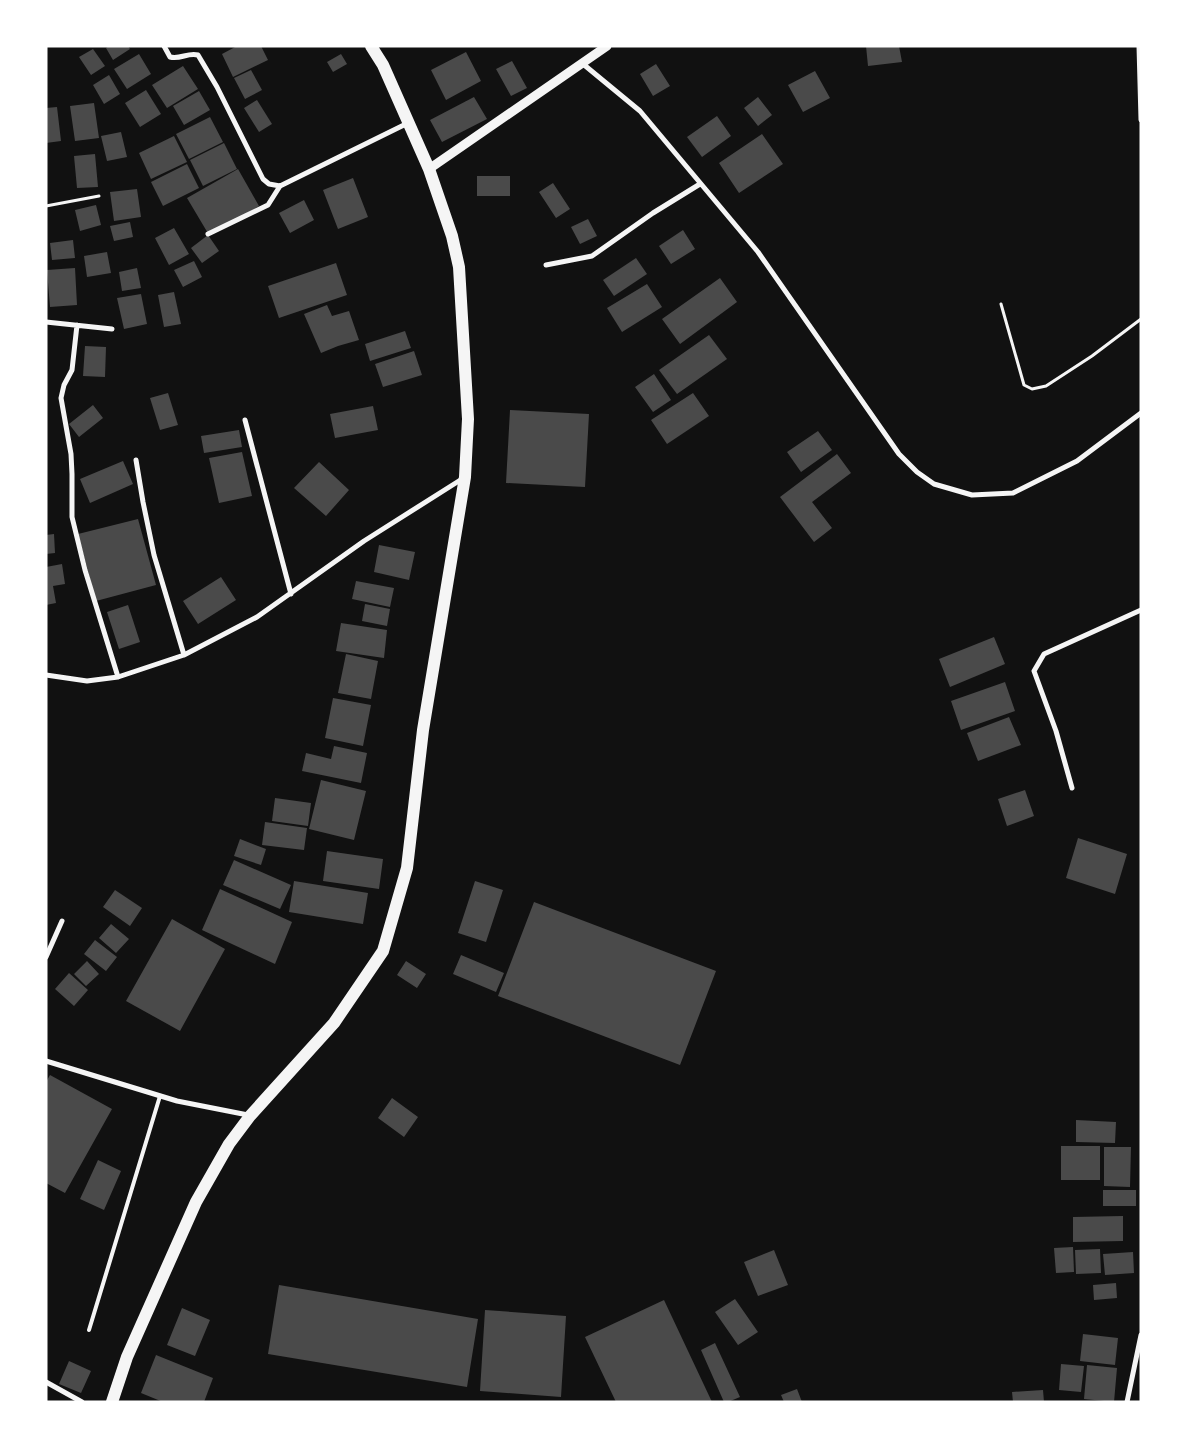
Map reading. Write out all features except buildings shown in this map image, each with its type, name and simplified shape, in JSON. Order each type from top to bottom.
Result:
[{"type":"main road","points":[[112,1402],[128,1357],[196,1202],[229,1144],[250,1116],[334,1023],[383,951],[407,868],[423,730],[464,478],[468,419],[459,267],[452,236],[430,169],[382,65],[371,46]]},
{"type":"street","points":[[164,46],[170,57],[176,59],[192,53],[198,55],[216,86],[263,179],[269,184],[280,186]]},
{"type":"street","points":[[430,169],[607,46]]},
{"type":"street","points":[[1139,46],[1141,120]]},
{"type":"street","points":[[583,64],[640,111],[758,252],[899,454],[917,472],[934,484],[972,495],[1013,493],[1077,461],[1141,413]]},
{"type":"street","points":[[208,234],[268,205],[280,186],[408,123]]},
{"type":"street","points":[[546,265],[592,256],[653,213],[700,184]]},
{"type":"street","points":[[46,322],[112,330]]},
{"type":"street","points":[[78,325],[72,370],[64,384],[61,398],[71,454],[72,517],[85,570],[118,677]]},
{"type":"street","points":[[245,420],[291,594]]},
{"type":"street","points":[[136,460],[154,555],[184,655]]},
{"type":"street","points":[[46,674],[87,681],[118,677],[184,655],[258,617],[364,541],[464,478]]},
{"type":"street","points":[[1072,788],[1056,731],[1034,671],[1044,654],[1141,610]]},
{"type":"street","points":[[46,957],[62,920]]},
{"type":"street","points":[[46,1061],[176,1101],[250,1116]]},
{"type":"street","points":[[1127,1402],[1141,1335]]},
{"type":"street","points":[[46,1382],[82,1402]]},
{"type":"lane","points":[[89,1330],[160,1096]]},
{"type":"path","points":[[46,206],[99,196]]},
{"type":"path","points":[[1001,304],[1024,385],[1032,389],[1046,386],[1092,356],[1141,319]]}]
